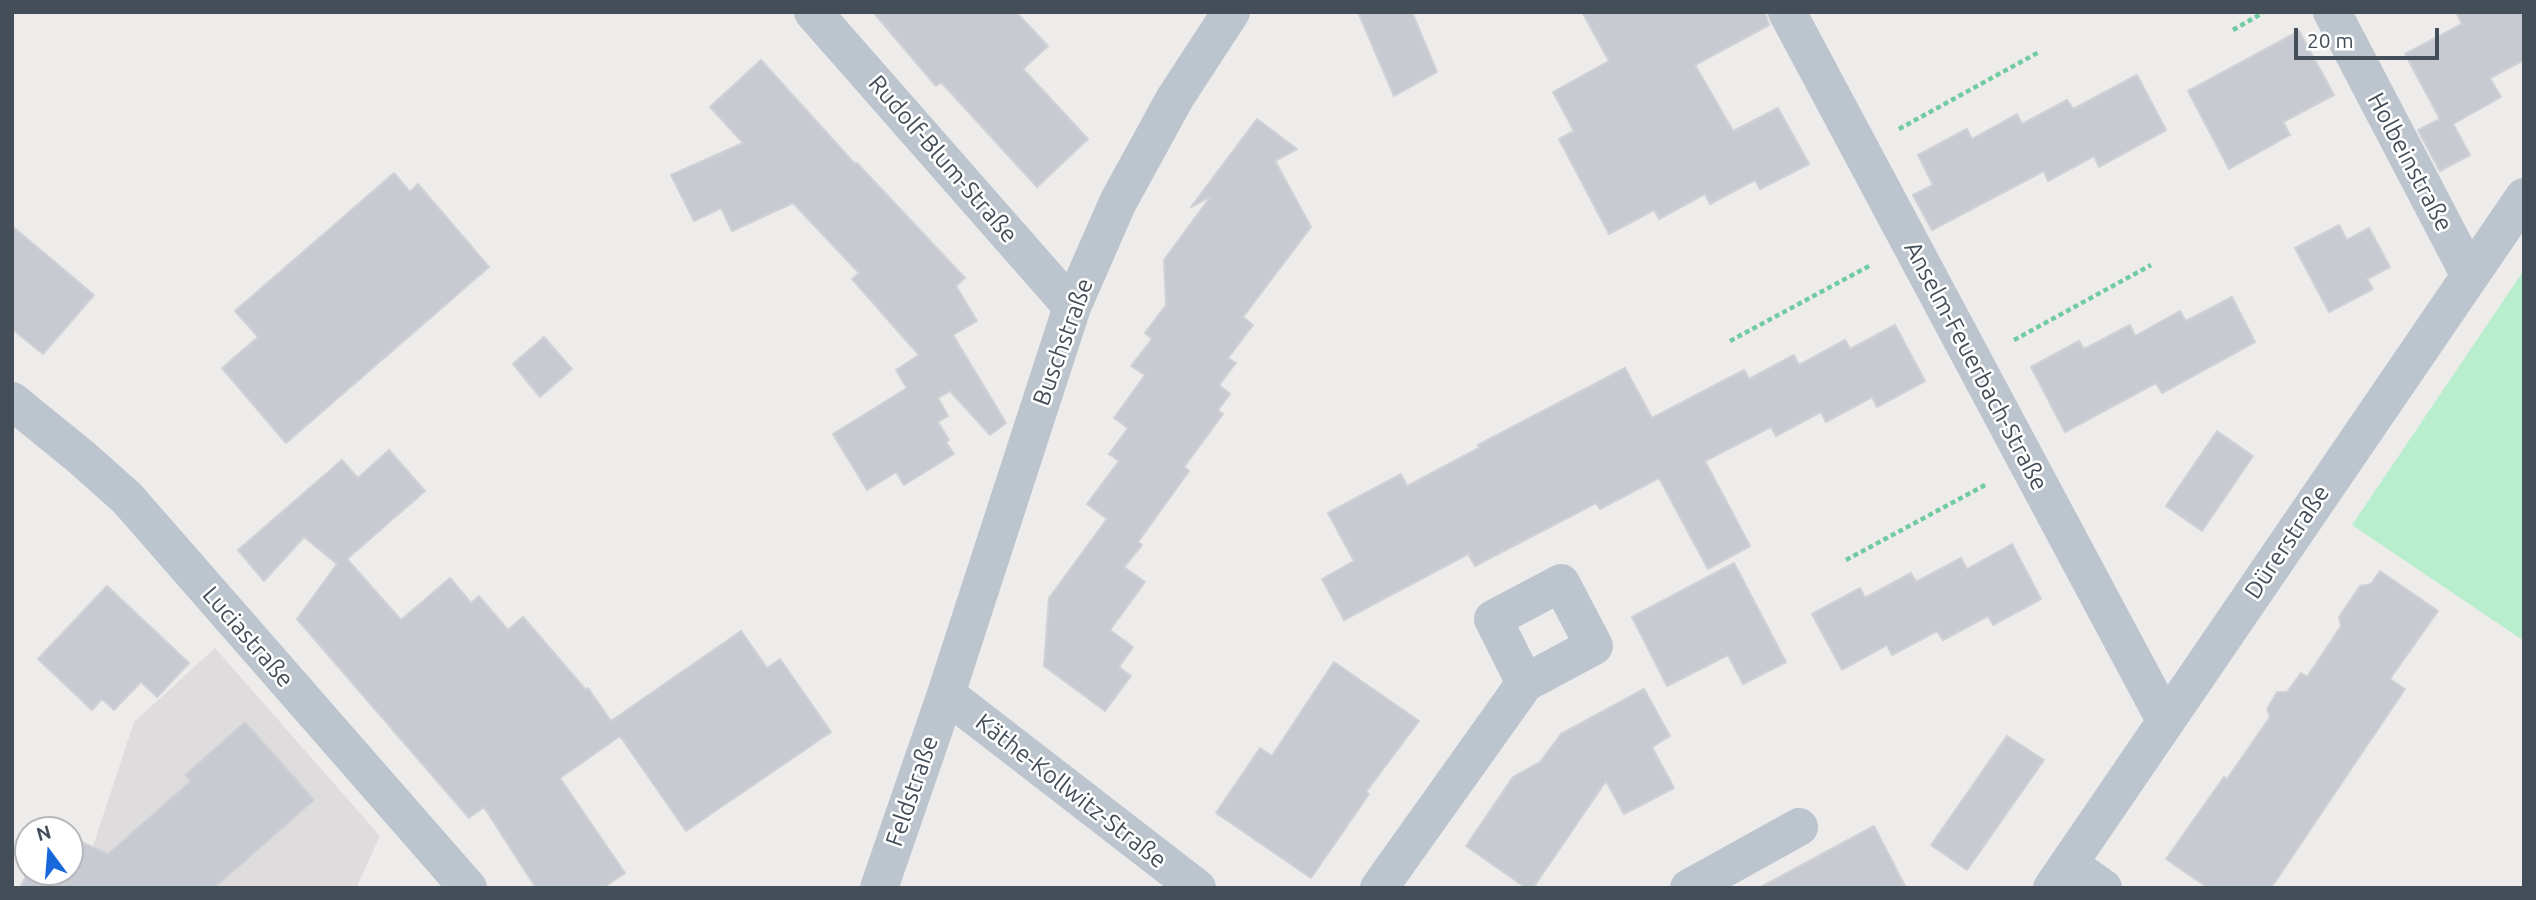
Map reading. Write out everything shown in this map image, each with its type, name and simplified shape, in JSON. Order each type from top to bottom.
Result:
[{"type":"street","name":"Rudolf-Blum-Straße","points":[[813,12],[1072,307]]},
{"type":"street","name":"Buschstraße","points":[[946,694],[1072,307],[1124,191],[1175,98],[1231,12]]},
{"type":"street","name":"Anselm-Feuerbach-Straße","points":[[1787,12],[2165,720]]},
{"type":"street","name":"Holbeinstraße","points":[[2332,12],[2469,274]]},
{"type":"street","name":"Dürerstraße","points":[[2060,876],[2524,197]]},
{"type":"street","name":"Luciastraße","points":[[12,401],[127,498],[468,888]]},
{"type":"street","points":[[1379,888],[1525,683]]},
{"type":"street","name":"Feldstraße","points":[[878,888],[946,694]]},
{"type":"street","name":"Käthe-Kollwitz-Straße","points":[[946,694],[1197,888]]},
{"type":"street","points":[[1689,888],[1799,827]]},
{"type":"street","points":[[2060,876],[2104,888]]},
{"type":"path","points":[[2232,30],[2264,12]]},
{"type":"path","points":[[1861,150],[2039,52]]},
{"type":"path","points":[[1730,341],[1911,243]]},
{"type":"path","points":[[1974,362],[2151,265]]},
{"type":"path","points":[[1846,560],[2028,462]]},
{"type":"shaded area","points":[[215,648],[380,836],[356,888],[73,888],[84,886],[84,865],[93,846],[134,722]]},
{"type":"green space","points":[[2524,270],[2524,641],[2352,525]]},
{"type":"building","points":[[873,12],[1016,12],[1048,46],[1023,69],[1088,139],[1037,187],[941,82],[936,86]]},
{"type":"building","points":[[1358,12],[1412,12],[1437,72],[1394,96]]},
{"type":"building","points":[[1582,12],[1765,12],[1769,25],[1695,65],[1733,131],[1778,108],[1809,164],[1760,189],[1755,180],[1710,204],[1705,194],[1659,219],[1654,210],[1609,234],[1559,139],[1574,131],[1553,92],[1609,61]]},
{"type":"building","points":[[2456,12],[2524,12],[2524,60],[2490,78],[2501,97],[2453,124],[2470,155],[2440,171],[2418,130],[2440,119],[2405,54],[2462,24]]},
{"type":"building","points":[[2299,31],[2334,95],[2283,122],[2290,135],[2229,169],[2188,91]]},
{"type":"building","points":[[761,60],[855,164],[857,163],[965,278],[956,286],[977,321],[953,335],[1006,423],[990,435],[950,391],[938,398],[948,416],[938,422],[954,454],[904,485],[896,472],[867,490],[833,434],[907,388],[896,370],[919,355],[852,279],[859,273],[793,203],[732,231],[721,208],[694,221],[671,175],[743,143],[710,107]]},
{"type":"building","points":[[2137,75],[2166,130],[2099,167],[2094,156],[2048,181],[2044,171],[1932,230],[1913,195],[1933,185],[1918,155],[1967,129],[1972,139],[2017,114],[2022,124],[2067,100],[2073,109]]},
{"type":"building","points":[[1257,119],[1297,149],[1275,161],[1311,227],[1243,317],[1253,325],[1228,358],[1236,363],[1219,385],[1230,394],[1218,410],[1223,414],[1184,467],[1189,471],[1138,542],[1142,545],[1124,567],[1145,582],[1110,630],[1133,647],[1119,667],[1131,676],[1105,711],[1044,666],[1049,598],[1107,519],[1087,504],[1119,461],[1109,454],[1128,428],[1114,418],[1145,375],[1131,366],[1152,339],[1145,333],[1166,305],[1164,260],[1211,196],[1191,207]]},
{"type":"building","points":[[394,173],[410,192],[418,184],[489,267],[286,443],[222,368],[258,337],[235,311]]},
{"type":"building","points":[[2339,225],[2347,240],[2369,228],[2390,267],[2367,279],[2373,289],[2329,312],[2295,248]]},
{"type":"building","points":[[12,226],[94,295],[43,354],[12,329]]},
{"type":"building","points":[[2232,297],[2255,342],[2162,393],[2156,383],[2065,432],[2031,367],[2079,341],[2084,349],[2130,325],[2135,336],[2180,311],[2186,321]]},
{"type":"building","points":[[1895,325],[1925,381],[1877,407],[1872,397],[1826,422],[1821,412],[1776,436],[1771,427],[1705,461],[1750,546],[1708,569],[1659,478],[1600,509],[1596,503],[1475,566],[1468,554],[1344,620],[1322,579],[1354,561],[1328,513],[1401,474],[1407,486],[1479,448],[1478,445],[1625,368],[1652,418],[1744,370],[1749,379],[1794,355],[1799,365],[1845,340],[1850,349]]},
{"type":"building","points":[[544,337],[572,369],[540,397],[513,364]]},
{"type":"building","points":[[2217,431],[2253,456],[2202,531],[2166,506]]},
{"type":"building","points":[[389,450],[425,491],[347,559],[401,620],[450,578],[471,603],[479,596],[508,630],[523,617],[586,690],[588,688],[611,721],[741,631],[767,668],[780,659],[831,732],[686,831],[620,736],[560,778],[625,873],[603,888],[536,888],[484,807],[469,818],[297,619],[337,564],[304,537],[264,581],[238,550],[342,460],[358,478]]},
{"type":"building","points":[[2012,544],[2041,599],[1993,625],[1988,616],[1943,640],[1937,631],[1892,655],[1887,645],[1842,670],[1812,614],[1860,588],[1865,598],[1911,573],[1916,582],[1961,558],[1967,569]]},
{"type":"building","points":[[1734,563],[1786,662],[1743,684],[1728,655],[1667,686],[1632,617]]},
{"type":"building","points":[[2380,571],[2438,611],[2390,679],[2405,689],[2271,888],[2208,888],[2166,859],[2270,717],[2267,709],[2277,692],[2287,692],[2301,673],[2307,677],[2341,626],[2339,617],[2360,586],[2371,584]]},
{"type":"building","points":[[107,586],[189,663],[157,697],[141,682],[114,710],[102,699],[92,710],[38,659]]},
{"type":"building","points":[[1334,662],[1419,721],[1366,792],[1369,794],[1311,878],[1216,813],[1260,748],[1272,756]]},
{"type":"building","points":[[1644,689],[1670,736],[1652,747],[1674,788],[1624,814],[1606,781],[1533,888],[1526,888],[1466,846],[1513,777],[1540,762],[1561,734]]},
{"type":"building","points":[[245,722],[314,800],[214,888],[20,888],[84,886],[84,843],[108,854],[191,781],[185,775]]},
{"type":"building","points":[[2007,736],[2044,760],[1967,870],[1931,845]]},
{"type":"building","points":[[1874,826],[1906,888],[1759,888]]}]
